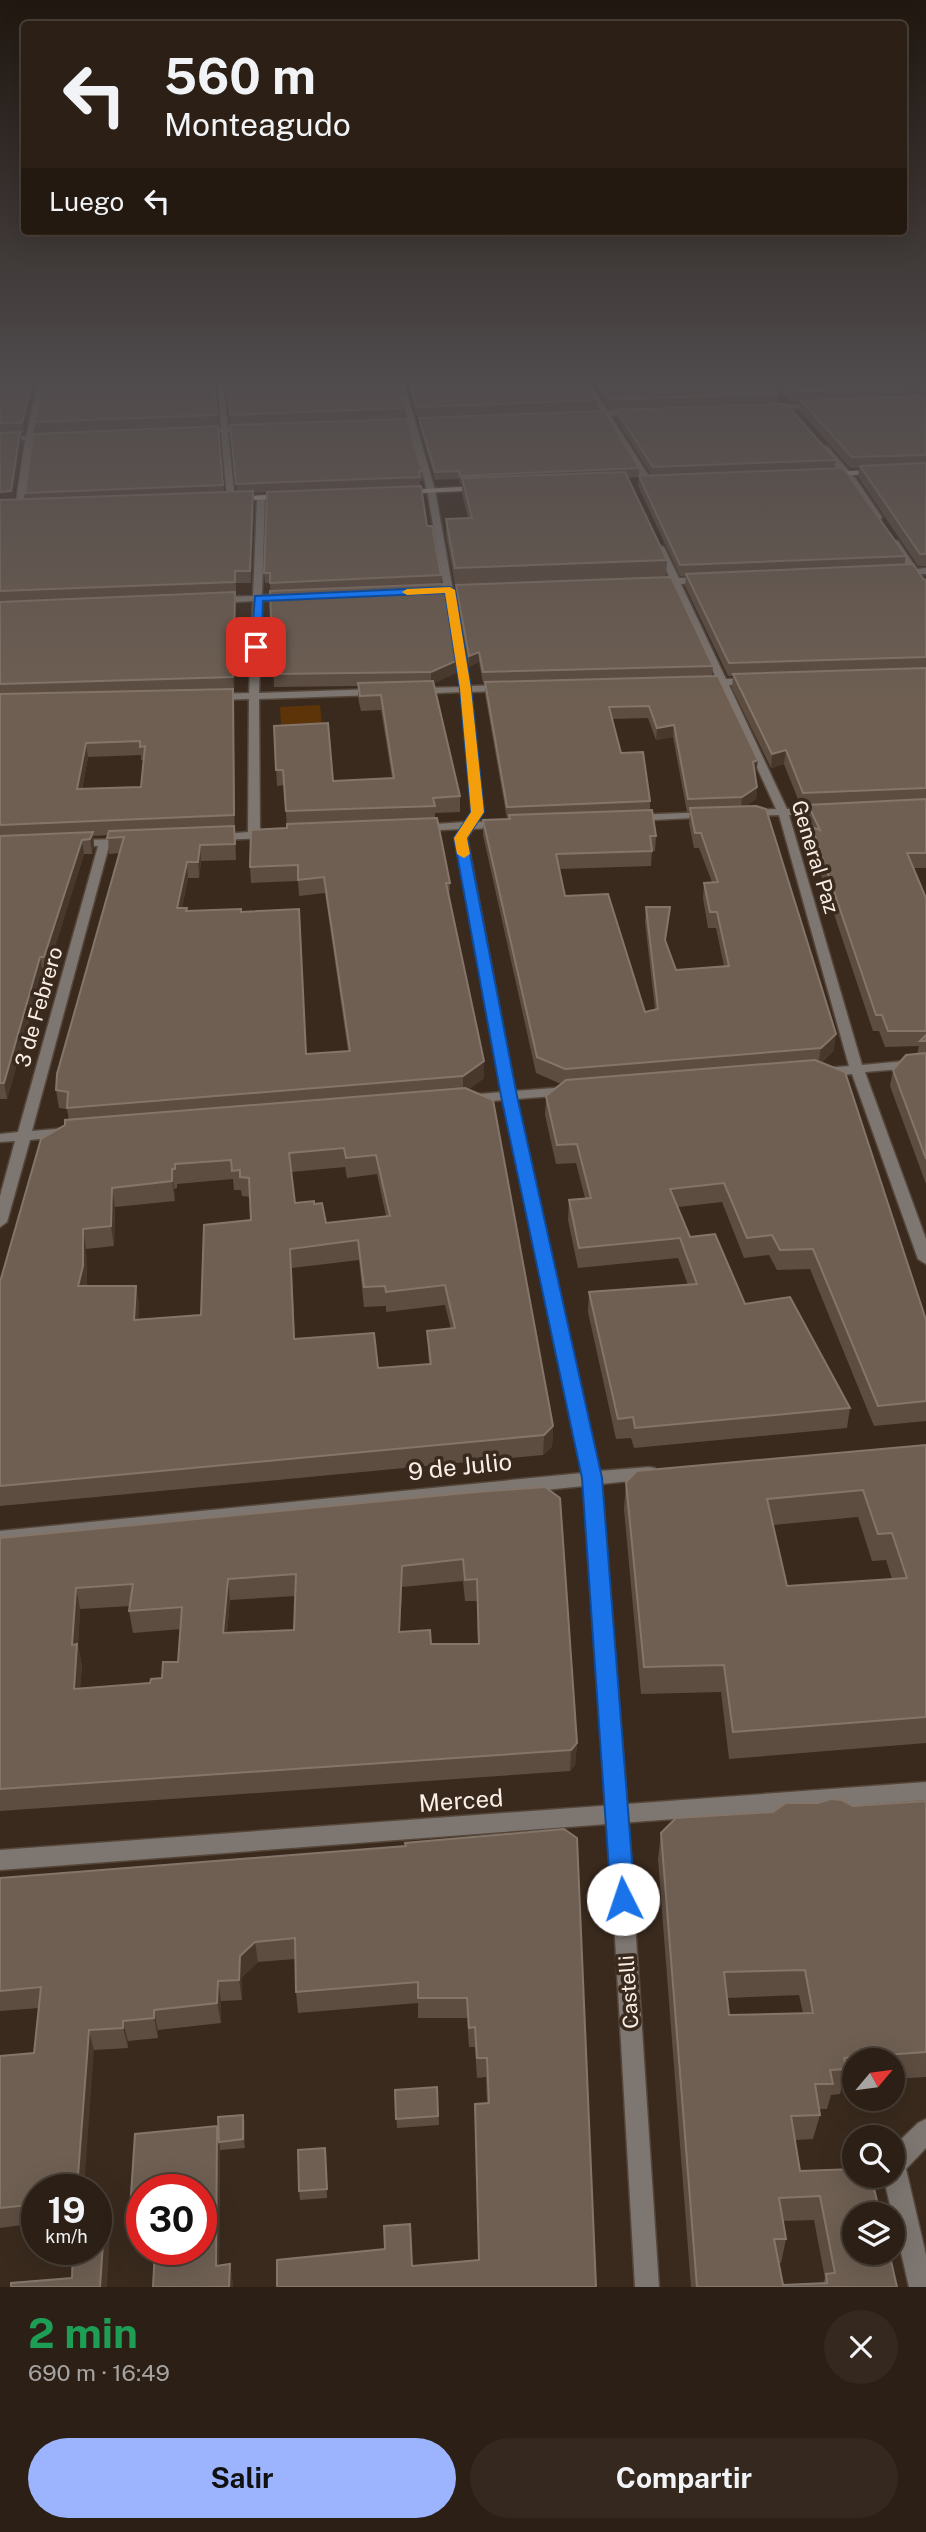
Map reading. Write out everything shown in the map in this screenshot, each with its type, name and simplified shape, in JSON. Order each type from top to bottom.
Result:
[{"type":"main road","points":[[392,492],[484,488]]},
{"type":"main road","points":[[217,499],[300,496]]},
{"type":"main road","points":[[14,508],[32,507]]},
{"type":"street","points":[[14,508],[19,487]]},
{"type":"street","points":[[230,487],[231,499]]},
{"type":"street","name":"Castelli","points":[[430,487],[466,689],[478,812],[461,838],[509,1096],[592,1478],[618,1816],[647,2287]]},
{"type":"street","points":[[857,487],[884,526]]},
{"type":"street","points":[[254,836],[254,696],[261,497]]},
{"type":"street","name":"General Paz","points":[[653,532],[783,812],[857,1070],[926,1259]]},
{"type":"street","points":[[892,538],[926,588]]},
{"type":"street","points":[[888,573],[926,571]]},
{"type":"street","points":[[650,582],[716,580]]},
{"type":"street","points":[[436,591],[463,590]]},
{"type":"street","points":[[204,601],[300,597]]},
{"type":"street","points":[[696,683],[763,681]]},
{"type":"street","points":[[413,691],[520,688]]},
{"type":"street","points":[[200,698],[386,692]]},
{"type":"street","points":[[743,814],[835,810]]},
{"type":"street","points":[[620,819],[715,815]]},
{"type":"street","points":[[402,828],[510,824]]},
{"type":"street","points":[[200,838],[281,834]]},
{"type":"street","points":[[65,844],[132,841]]},
{"type":"street","name":"3 de Febrero","points":[[0,1222],[104,843]]},
{"type":"street","points":[[815,1073],[926,1063]]},
{"type":"street","points":[[454,1100],[579,1090]]},
{"type":"street","points":[[0,1138],[78,1132]]},
{"type":"street","name":"9 de Julio","points":[[0,1538],[662,1472]]},
{"type":"street","name":"Merced","points":[[0,1860],[926,1791]]},
{"type":"street","points":[[921,2287],[893,2165],[926,2131]]},
{"type":"shaded area","points":[[320,705],[323,738],[282,740],[280,707]]},
{"type":"building","points":[[0,487],[12,487],[11,491],[0,492]]},
{"type":"building","points":[[26,487],[180,487],[25,493]]},
{"type":"building","points":[[421,487],[427,526],[432,526],[441,575],[270,583],[270,573],[264,573],[267,492]]},
{"type":"building","points":[[464,487],[632,487],[667,560],[455,568],[446,519],[472,518]]},
{"type":"building","points":[[644,487],[856,487],[906,556],[680,565]]},
{"type":"building","points":[[874,487],[926,487],[926,554],[920,554]]},
{"type":"building","points":[[253,491],[250,571],[235,571],[235,582],[0,591],[0,500]]},
{"type":"building","points":[[913,564],[926,580],[926,657],[729,663],[686,574]]},
{"type":"building","points":[[671,577],[713,666],[483,672],[479,652],[469,656],[456,585]]},
{"type":"building","points":[[443,584],[456,661],[431,672],[273,674],[270,591]]},
{"type":"building","points":[[235,592],[233,677],[0,684],[0,602]]},
{"type":"building","points":[[926,668],[926,788],[803,793],[786,750],[772,754],[733,674]]},
{"type":"building","points":[[718,676],[758,760],[753,762],[757,787],[742,797],[688,799],[674,725],[657,728],[649,706],[609,707],[621,753],[643,752],[650,801],[507,807],[485,682]]},
{"type":"building","points":[[433,681],[460,796],[433,798],[435,806],[286,811],[283,770],[276,770],[274,726],[328,723],[333,781],[394,778],[381,695],[360,696],[358,683]]},
{"type":"building","points":[[233,689],[234,815],[0,825],[0,694]],"holes":[[[140,741],[140,747],[145,746],[141,787],[77,789],[86,743]]]},
{"type":"building","points":[[926,799],[926,853],[907,853],[926,898],[926,1031],[888,1031],[882,1015],[876,1015],[812,827],[820,830],[808,805]]},
{"type":"building","points":[[756,806],[766,809],[836,1034],[821,1048],[565,1069],[537,1057],[483,820],[510,819],[509,815],[652,810],[656,836],[650,836],[652,851],[556,854],[565,896],[608,894],[645,1012],[658,1009],[646,907],[670,907],[665,940],[676,970],[729,966],[717,912],[710,912],[704,883],[718,882],[701,833],[695,833],[690,808]]},
{"type":"building","points":[[437,818],[450,883],[446,883],[484,1061],[463,1076],[67,1108],[68,1092],[56,1090],[57,1074],[124,837],[107,838],[109,831],[234,826],[235,844],[200,845],[198,862],[187,862],[177,908],[187,908],[186,911],[241,909],[241,912],[299,909],[306,1054],[350,1051],[324,877],[298,880],[298,865],[250,867],[251,830],[287,828],[287,824]]},
{"type":"building","points":[[93,832],[90,839],[82,840],[44,957],[40,957],[4,1083],[0,1083],[0,836]]},
{"type":"building","points":[[926,1053],[926,1159],[893,1070],[906,1055]]},
{"type":"building","points":[[815,1060],[845,1072],[926,1320],[926,1401],[878,1406],[813,1249],[780,1250],[772,1235],[747,1238],[724,1183],[670,1189],[690,1237],[715,1234],[745,1304],[790,1297],[850,1408],[635,1428],[633,1417],[618,1419],[589,1292],[697,1284],[680,1238],[579,1248],[569,1200],[591,1198],[577,1144],[557,1145],[546,1096],[566,1080]]},
{"type":"building","points":[[465,1088],[493,1100],[553,1426],[544,1435],[0,1486],[0,1282],[41,1139],[65,1125],[65,1120]],"holes":[[[344,1148],[346,1158],[376,1155],[390,1216],[326,1223],[322,1203],[295,1203],[289,1153]],[[231,1160],[232,1171],[240,1170],[240,1177],[249,1178],[251,1220],[204,1225],[201,1315],[134,1320],[136,1286],[78,1286],[83,1266],[83,1229],[111,1226],[112,1188],[172,1181],[175,1164]],[[358,1240],[364,1287],[385,1286],[386,1292],[445,1285],[455,1328],[427,1331],[431,1364],[378,1368],[374,1333],[294,1339],[290,1249]]]},
{"type":"building","points":[[926,1445],[926,1717],[733,1732],[724,1665],[644,1667],[626,1482],[637,1471]],"holes":[[[863,1490],[878,1534],[892,1533],[907,1578],[787,1586],[767,1499]]]},
{"type":"building","points":[[545,1487],[560,1498],[577,1743],[571,1750],[0,1789],[0,1538]],"holes":[[[463,1559],[465,1580],[477,1579],[479,1644],[431,1644],[430,1630],[399,1632],[402,1566]],[[296,1574],[294,1630],[223,1633],[228,1579]],[[133,1584],[129,1611],[182,1607],[178,1662],[163,1662],[162,1678],[151,1679],[150,1683],[74,1689],[77,1644],[72,1645],[76,1588]]]},
{"type":"building","points":[[831,1799],[842,1800],[853,1806],[926,1801],[926,2052],[905,2054],[905,2048],[842,2048],[842,2069],[830,2070],[833,2084],[815,2084],[820,2115],[791,2116],[800,2171],[842,2169],[842,2188],[874,2188],[877,2202],[842,2202],[842,2265],[892,2265],[897,2287],[697,2287],[661,1833],[676,1818],[773,1812],[786,1803],[818,1803]],"holes":[[[805,1970],[813,2013],[729,2015],[724,1972]],[[820,2196],[835,2273],[826,2274],[827,2283],[783,2285],[774,2239],[786,2239],[779,2198]]]},
{"type":"building","points":[[564,1829],[577,1838],[596,2287],[277,2287],[277,2260],[385,2249],[384,2226],[410,2224],[412,2266],[479,2260],[475,2104],[489,2103],[487,2058],[477,2058],[475,2027],[469,2028],[467,1998],[418,1998],[418,1982],[296,1992],[295,1938],[255,1942],[240,1956],[239,1980],[218,1981],[217,2003],[154,2010],[154,2018],[123,2021],[123,2028],[89,2030],[78,2174],[21,2174],[21,2206],[0,2208],[0,2056],[34,2053],[41,1987],[0,1991],[0,1878],[406,1846],[405,1843]]},
{"type":"building","points":[[437,2087],[438,2116],[396,2119],[395,2090]]},
{"type":"building","points":[[243,2115],[243,2139],[219,2142],[218,2117]]},
{"type":"building","points":[[217,2126],[217,2174],[132,2174],[135,2134]]},
{"type":"building","points":[[325,2148],[327,2189],[299,2191],[298,2150]]},
{"type":"building","points":[[230,2264],[229,2287],[153,2287],[154,2265]]},
{"type":"building","points":[[72,2265],[101,2265],[100,2287],[11,2287],[11,2283],[72,2278]]},
{"type":"slow traffic","points":[[407,592],[450,590],[466,689],[478,812],[461,838],[464,854]]},
{"type":"route","points":[[256,647],[258,598],[450,590],[466,689],[478,812],[461,838],[509,1096],[592,1478],[623,1899]]}]
